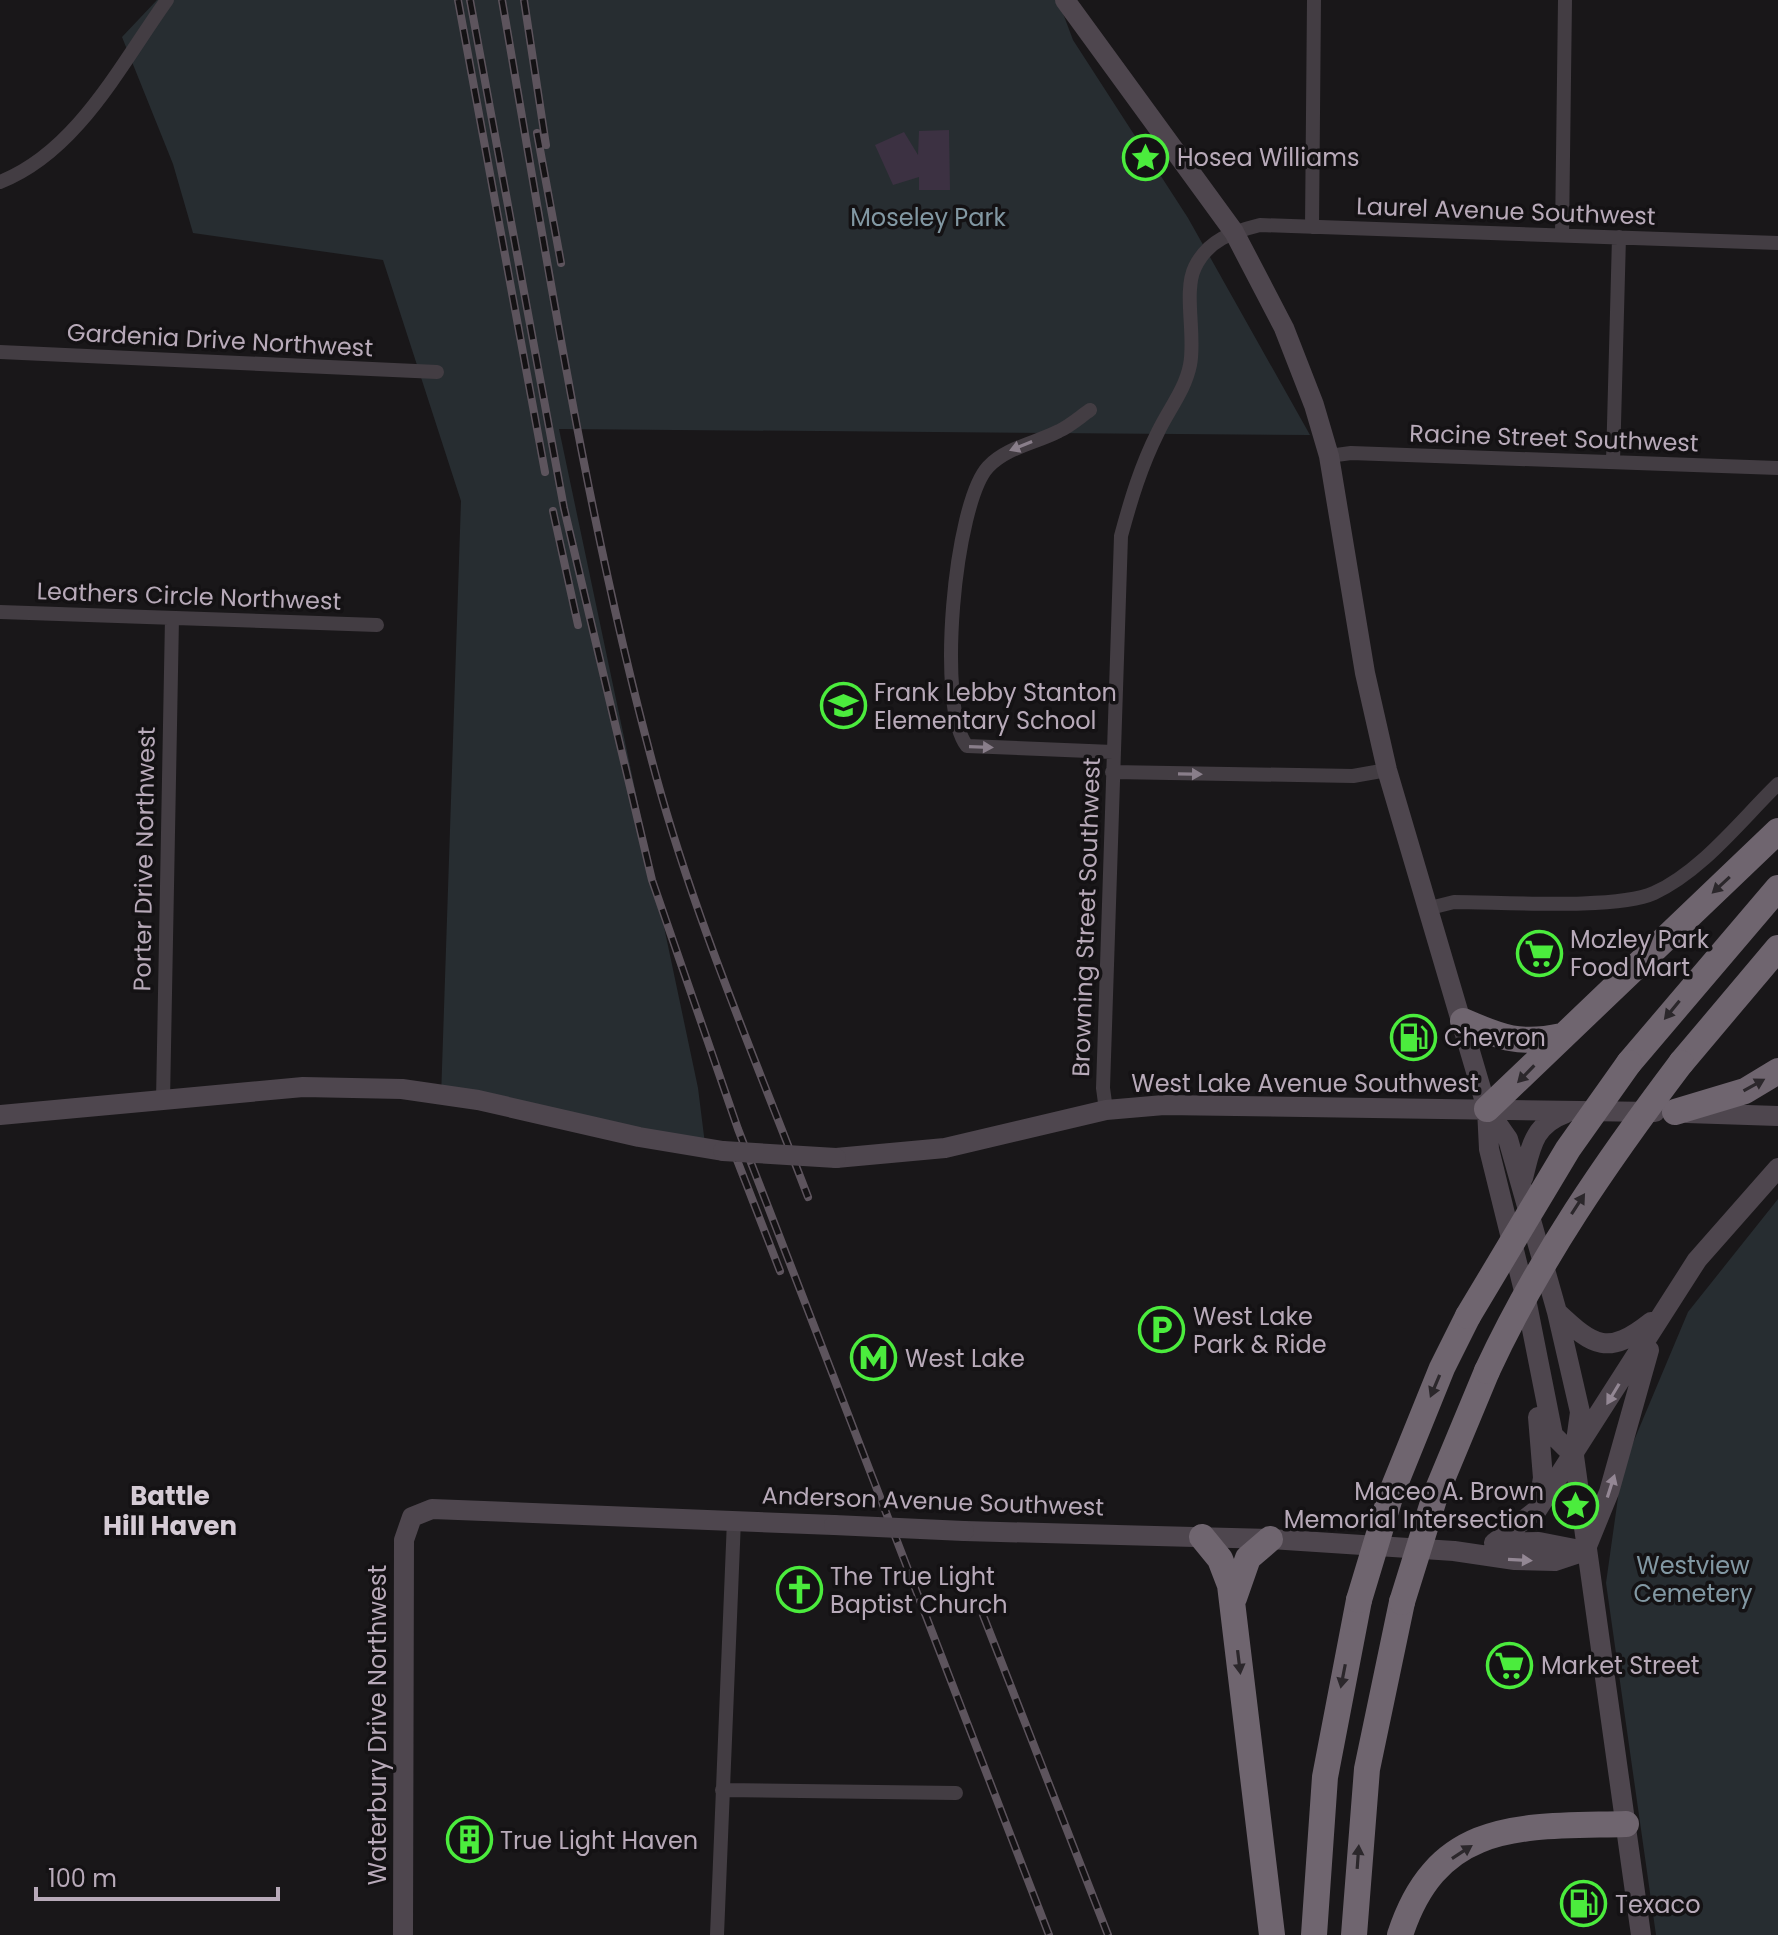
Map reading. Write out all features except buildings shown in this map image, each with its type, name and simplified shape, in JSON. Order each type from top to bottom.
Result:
[{"type":"highway","points":[[1487,1109],[1778,831]]},
{"type":"highway","points":[[1314,1935],[1325,1777],[1359,1600],[1391,1494],[1442,1368],[1468,1316],[1568,1149],[1629,1063],[1778,888]]},
{"type":"highway","points":[[1354,1935],[1367,1769],[1383,1676],[1435,1496],[1487,1371],[1560,1232],[1607,1161],[1681,1063],[1778,948]]},
{"type":"highway","points":[[1463,1021],[1503,1039],[1533,1042],[1562,1036]]},
{"type":"highway","points":[[1675,1112],[1745,1091],[1778,1071]]},
{"type":"highway","points":[[1202,1537],[1227,1571],[1233,1602],[1272,1935]]},
{"type":"highway","points":[[1233,1602],[1248,1558],[1270,1539]]},
{"type":"highway","points":[[1400,1935],[1412,1905],[1431,1877],[1458,1853],[1478,1841],[1503,1830],[1532,1825],[1626,1824]]},
{"type":"main road","points":[[1065,0],[1234,232],[1284,328],[1329,456],[1365,673],[1387,770],[1487,1109],[1489,1149],[1526,1299],[1553,1435],[1574,1456]]},
{"type":"main road","name":"West Lake Avenue Southwest","points":[[0,1115],[303,1087],[402,1089],[478,1100],[639,1137],[723,1151],[836,1158],[945,1148],[1106,1110],[1164,1105],[1778,1116]]},
{"type":"main road","points":[[1487,1109],[1508,1139],[1522,1182],[1580,1412],[1574,1456],[1585,1551],[1641,1935]]},
{"type":"main road","points":[[1487,1109],[1477,1151],[1537,1412],[1543,1478],[1537,1510]]},
{"type":"main road","points":[[1522,1182],[1536,1133],[1551,1118],[1569,1112]]},
{"type":"main road","points":[[1494,1543],[1537,1510],[1697,1260],[1778,1168]]},
{"type":"main road","points":[[1557,1312],[1587,1339],[1603,1345],[1633,1336],[1660,1316]]},
{"type":"main road","points":[[1585,1551],[1609,1492],[1660,1316]]},
{"type":"main road","name":"Anderson Avenue Southwest","points":[[412,1517],[432,1509],[964,1531],[1270,1539],[1454,1551],[1497,1559],[1555,1561],[1585,1551]]},
{"type":"main road","name":"Waterbury Drive Northwest","points":[[403,1935],[404,1540],[412,1517]]},
{"type":"main road","name":"Anderson Avenue Southwest","points":[[1454,1551],[1494,1543],[1539,1542],[1585,1551]]},
{"type":"street","points":[[0,182],[44,158],[81,121],[167,0]]},
{"type":"street","points":[[1312,227],[1314,0]]},
{"type":"street","points":[[1562,235],[1565,0]]},
{"type":"street","name":"Laurel Avenue Southwest","points":[[1234,232],[1260,225],[1778,243]]},
{"type":"street","name":"Browning Street Southwest","points":[[1106,1110],[1103,1088],[1121,536],[1135,481],[1181,392],[1190,366],[1194,268],[1209,245],[1234,232]]},
{"type":"street","points":[[1613,462],[1619,237]]},
{"type":"street","name":"Gardenia Drive Northwest","points":[[0,352],[437,372]]},
{"type":"street","points":[[1090,410],[1061,430],[1006,453],[988,467],[975,486],[966,511],[954,594],[952,703],[957,735],[967,746],[1113,752]]},
{"type":"street","name":"Racine Street Southwest","points":[[1329,456],[1351,453],[1778,468]]},
{"type":"street","name":"Leathers Circle Northwest","points":[[0,612],[377,625]]},
{"type":"street","name":"Porter Drive Northwest","points":[[163,1101],[172,618]]},
{"type":"street","points":[[1112,772],[1353,776],[1387,770]]},
{"type":"street","points":[[1430,908],[1454,902],[1611,902],[1657,892],[1690,869],[1778,784]]},
{"type":"street","points":[[717,1935],[734,1520]]},
{"type":"street","points":[[722,1790],[956,1793]]},
{"type":"green space","name":"Moseley Park","points":[[157,0],[1058,0],[1073,40],[1188,218],[1310,435],[559,429],[698,1088],[705,1144],[441,1098],[461,501],[383,260],[193,233],[173,164],[122,37]]},
{"type":"green space","name":"Westview Cemetery","points":[[1778,1199],[1778,1935],[1656,1935],[1606,1583],[1622,1469],[1688,1312]]},
{"type":"shaded area","points":[[949,130],[950,190],[919,190],[919,177],[893,185],[875,145],[904,132],[918,155],[919,131]]},
{"type":"railway","points":[[458,0],[545,472]]},
{"type":"railway","points":[[470,0],[564,508],[652,880],[738,1129],[1049,1935]]},
{"type":"railway","points":[[502,0],[570,390],[631,680],[689,883],[808,1197]]},
{"type":"railway","points":[[524,0],[546,145]]},
{"type":"railway","points":[[537,133],[561,263]]},
{"type":"railway","points":[[553,511],[578,625]]},
{"type":"railway","points":[[732,1147],[780,1271]]},
{"type":"railway","points":[[983,1615],[1108,1935]]},
{"type":"place","name":"Hosea Williams","points":[[1146,157]]},
{"type":"place","name":"Frank Lebby Stanton Elementary School","points":[[843,706]]},
{"type":"place","name":"Mozley Park Food Mart","points":[[1539,953]]},
{"type":"place","name":"Chevron","points":[[1413,1037]]},
{"type":"place","name":"West Lake Park & Ride","points":[[1162,1330]]},
{"type":"place","name":"West Lake","points":[[874,1358]]},
{"type":"place","name":"Maceo A. Brown Memorial Intersection","points":[[1575,1505]]},
{"type":"place","name":"The True Light Baptist Church","points":[[799,1590]]},
{"type":"place","name":"Market Street","points":[[1510,1665]]},
{"type":"place","name":"True Light Haven","points":[[469,1840]]},
{"type":"place","name":"Texaco","points":[[1584,1904]]},
{"type":"district","name":"Battle Hill Haven","points":[[170,1511]]}]
